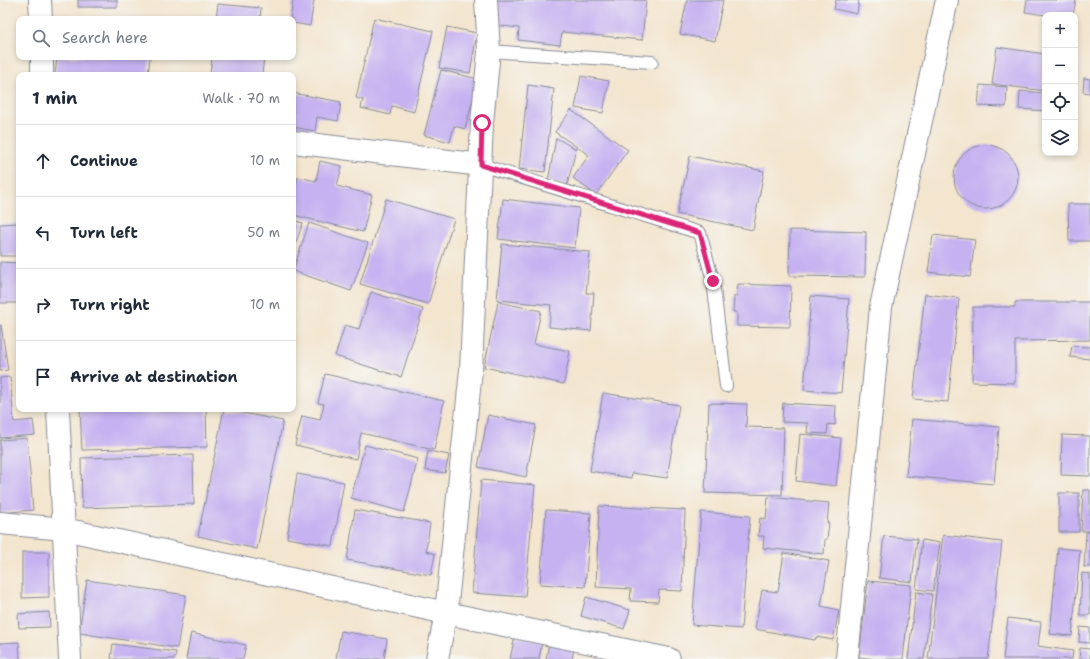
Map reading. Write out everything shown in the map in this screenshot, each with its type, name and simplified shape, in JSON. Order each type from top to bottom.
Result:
[{"type":"street","points":[[40,0],[41,16]]},
{"type":"street","points":[[437,659],[446,613],[471,370],[482,123],[489,51],[486,0]]},
{"type":"street","points":[[847,659],[881,307],[947,0]]},
{"type":"street","points":[[42,60],[42,72]]},
{"type":"street","points":[[296,142],[481,165]]},
{"type":"street","points":[[58,412],[70,659]]},
{"type":"street","points":[[0,523],[64,529],[446,613],[669,659]]},
{"type":"lane","points":[[489,51],[652,62]]},
{"type":"lane","points":[[481,165],[700,233],[713,281],[726,386]]},
{"type":"building","points":[[78,0],[117,0],[117,7],[78,7]]},
{"type":"building","points":[[293,0],[314,0],[310,26],[296,24],[296,16],[290,16]]},
{"type":"building","points":[[494,0],[646,0],[642,40],[562,32],[560,45],[518,40],[519,28],[495,25]]},
{"type":"building","points":[[687,0],[723,0],[715,41],[680,34]]},
{"type":"building","points":[[836,0],[859,0],[857,14],[834,9]]},
{"type":"building","points":[[1027,0],[1076,0],[1074,12],[1042,12],[1042,15],[1025,12]]},
{"type":"building","points":[[218,4],[261,8],[260,16],[216,16]]},
{"type":"building","points":[[374,18],[433,31],[414,112],[392,106],[390,115],[361,108],[363,100],[356,98]]},
{"type":"building","points":[[447,27],[477,33],[470,73],[439,68]]},
{"type":"building","points":[[997,47],[1042,54],[1042,91],[992,84]]},
{"type":"building","points":[[57,60],[150,60],[148,72],[55,72]]},
{"type":"building","points":[[212,60],[264,60],[262,72],[210,72]]},
{"type":"building","points":[[441,70],[478,79],[465,129],[454,126],[450,142],[424,135]]},
{"type":"building","points":[[581,76],[609,81],[603,113],[575,108]]},
{"type":"building","points":[[1084,78],[1090,79],[1090,93],[1083,92]]},
{"type":"building","points":[[528,85],[554,89],[545,172],[519,169]]},
{"type":"building","points":[[980,85],[1007,87],[1006,107],[978,106]]},
{"type":"building","points":[[1020,91],[1042,93],[1042,111],[1019,109]]},
{"type":"building","points":[[296,94],[341,102],[338,121],[317,117],[315,131],[296,128]]},
{"type":"building","points":[[571,110],[628,150],[596,195],[573,178],[589,155],[555,132]]},
{"type":"building","points":[[556,138],[576,149],[567,186],[548,181]]},
{"type":"building","points":[[980,145],[992,145],[1009,154],[1016,165],[1018,177],[1016,189],[1009,200],[992,209],[980,209],[968,204],[959,195],[954,183],[954,171],[959,159],[968,150]]},
{"type":"building","points":[[690,156],[764,171],[753,230],[677,214]]},
{"type":"building","points":[[320,161],[342,166],[337,186],[372,195],[363,232],[296,216],[296,184],[298,177],[316,181]]},
{"type":"building","points":[[386,199],[454,219],[428,304],[360,284]]},
{"type":"building","points":[[503,199],[579,208],[575,248],[498,239]]},
{"type":"building","points":[[1068,204],[1090,204],[1090,241],[1069,241]]},
{"type":"building","points":[[296,221],[303,223],[296,242]]},
{"type":"building","points":[[16,223],[16,256],[0,256],[0,224]]},
{"type":"building","points":[[309,223],[368,243],[351,291],[296,272],[296,262]]},
{"type":"building","points":[[790,230],[866,232],[865,277],[789,276]]},
{"type":"building","points":[[933,235],[975,240],[970,277],[928,272]]},
{"type":"building","points":[[502,244],[590,252],[586,293],[594,293],[591,331],[549,327],[551,305],[497,300]]},
{"type":"building","points":[[0,262],[16,263],[16,303],[0,303]]},
{"type":"building","points":[[738,284],[791,286],[790,327],[737,326],[737,312],[733,312],[734,296],[737,296]]},
{"type":"building","points":[[371,292],[423,309],[401,377],[335,356],[345,325],[359,329]]},
{"type":"building","points":[[925,294],[959,298],[948,402],[913,399]]},
{"type":"building","points":[[811,296],[849,299],[841,393],[804,390]]},
{"type":"building","points":[[498,302],[541,311],[534,344],[570,351],[564,384],[484,367]]},
{"type":"building","points":[[1015,302],[1090,302],[1090,340],[1015,341],[1015,383],[972,382],[973,307],[1015,307]]},
{"type":"building","points":[[0,325],[8,370],[0,371]]},
{"type":"building","points":[[1072,346],[1090,347],[1090,359],[1070,357]]},
{"type":"building","points":[[325,374],[444,401],[434,450],[361,433],[356,459],[295,445],[302,416],[320,420],[324,404],[318,403]]},
{"type":"building","points":[[10,377],[14,422],[33,420],[35,435],[0,438],[0,378]]},
{"type":"building","points":[[603,393],[679,405],[667,478],[632,473],[631,478],[590,471]]},
{"type":"building","points":[[709,403],[747,404],[746,427],[784,428],[782,495],[705,493]]},
{"type":"building","points":[[783,403],[836,406],[835,425],[828,424],[827,434],[807,433],[808,423],[782,422]]},
{"type":"building","points":[[80,412],[206,412],[207,447],[82,450]]},
{"type":"building","points":[[223,412],[239,412],[283,421],[257,549],[198,536]]},
{"type":"building","points":[[488,415],[536,425],[526,477],[478,467]]},
{"type":"building","points":[[912,419],[999,427],[994,484],[906,476]]},
{"type":"building","points":[[800,434],[841,438],[836,486],[796,481]]},
{"type":"building","points":[[1062,435],[1090,436],[1090,476],[1061,475]]},
{"type":"building","points":[[27,438],[33,510],[0,513],[0,440]]},
{"type":"building","points":[[365,445],[418,459],[404,512],[351,498]]},
{"type":"building","points":[[428,451],[449,455],[445,473],[425,470]]},
{"type":"building","points":[[193,455],[194,504],[82,508],[81,458]]},
{"type":"building","points":[[297,474],[344,482],[333,546],[287,538]]},
{"type":"building","points":[[481,480],[535,485],[525,597],[472,593]]},
{"type":"building","points":[[1083,490],[1090,490],[1090,531],[1081,531]]},
{"type":"building","points":[[1059,493],[1079,493],[1079,532],[1059,532]]},
{"type":"building","points":[[768,497],[829,503],[827,523],[829,523],[827,539],[825,539],[824,554],[763,548],[764,536],[758,536],[760,518],[766,519]]},
{"type":"building","points":[[599,506],[685,510],[682,591],[659,590],[658,602],[630,601],[631,589],[596,587]]},
{"type":"building","points":[[355,510],[430,523],[426,551],[435,554],[431,575],[347,560]]},
{"type":"building","points":[[546,510],[591,513],[585,587],[540,584]]},
{"type":"building","points":[[701,512],[750,516],[741,629],[692,625]]},
{"type":"building","points":[[1086,532],[1090,532],[1090,567],[1084,567]]},
{"type":"building","points":[[943,535],[1002,542],[988,659],[928,659]]},
{"type":"building","points":[[884,536],[917,539],[912,582],[879,578]]},
{"type":"building","points":[[922,540],[940,543],[933,591],[916,589]]},
{"type":"building","points":[[1058,548],[1080,550],[1072,636],[1050,634]]},
{"type":"building","points":[[22,552],[49,552],[49,597],[22,598]]},
{"type":"building","points":[[784,553],[829,561],[821,606],[839,610],[833,640],[816,637],[815,640],[755,629],[762,590],[778,592]]},
{"type":"building","points":[[1082,573],[1090,574],[1090,615],[1080,615]]},
{"type":"building","points":[[87,580],[186,595],[177,648],[79,633]]},
{"type":"building","points":[[868,581],[911,585],[903,659],[876,659],[859,657]]},
{"type":"building","points":[[916,592],[932,594],[924,659],[908,659]]},
{"type":"building","points":[[586,597],[630,610],[624,629],[581,616]]},
{"type":"building","points":[[49,612],[50,627],[19,628],[18,614]]},
{"type":"building","points":[[1008,618],[1041,622],[1038,646],[1073,651],[1072,659],[1003,659]]},
{"type":"building","points":[[1080,627],[1090,628],[1090,643],[1079,642]]},
{"type":"building","points":[[341,631],[387,639],[384,659],[336,659]]},
{"type":"building","points":[[191,633],[246,645],[243,659],[186,659]]},
{"type":"building","points":[[515,636],[542,642],[539,659],[510,659]]},
{"type":"building","points":[[19,642],[20,659],[0,659],[0,643]]},
{"type":"building","points":[[549,643],[574,649],[572,659],[546,659]]},
{"type":"building","points":[[113,644],[176,652],[175,659],[111,659]]},
{"type":"building","points":[[1080,648],[1090,649],[1090,659],[1079,659]]},
{"type":"route","points":[[482,123],[481,165],[700,233],[713,281]]}]
